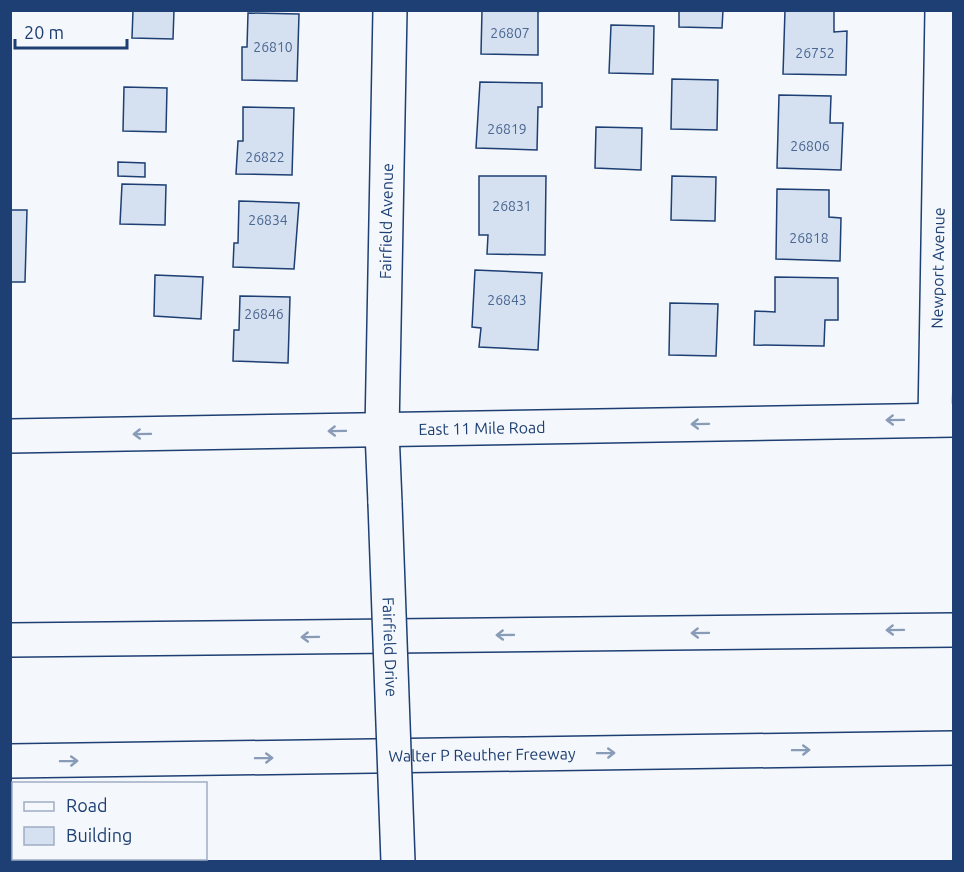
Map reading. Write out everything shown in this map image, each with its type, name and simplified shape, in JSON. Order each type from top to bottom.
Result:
[{"type":"main road","name":"Fairfield Avenue","points":[[382,431],[390,10]]},
{"type":"main road","name":"Newport Avenue","points":[[942,10],[944,420]]},
{"type":"main road","name":"East 11 Mile Road","points":[[10,436],[944,420]]},
{"type":"main road","name":"Fairfield Drive","points":[[382,431],[398,861]]},
{"type":"main road","points":[[10,640],[954,630]]},
{"type":"main road","name":"Walter P Reuther Freeway","points":[[10,761],[954,748]]},
{"type":"building","points":[[133,10],[174,10],[173,39],[132,38]]},
{"type":"building","points":[[482,10],[542,10],[538,12],[538,55],[481,54]]},
{"type":"building","points":[[679,10],[723,10],[722,28],[679,27]]},
{"type":"building","points":[[785,10],[834,10],[834,32],[847,31],[846,75],[783,74]]},
{"type":"building","points":[[248,13],[299,14],[297,81],[242,80],[242,47],[247,47]]},
{"type":"building","points":[[611,25],[654,26],[653,74],[609,73]]},
{"type":"building","points":[[672,79],[718,80],[717,130],[671,129]]},
{"type":"building","points":[[480,82],[542,83],[542,107],[538,107],[537,150],[476,148]]},
{"type":"building","points":[[124,87],[167,88],[166,132],[123,131]]},
{"type":"building","points":[[779,95],[831,96],[830,123],[843,123],[841,170],[777,168]]},
{"type":"building","points":[[243,107],[294,108],[292,175],[236,174],[238,141],[243,141]]},
{"type":"building","points":[[596,127],[642,128],[641,170],[595,168]]},
{"type":"building","points":[[118,162],[145,163],[145,177],[118,176]]},
{"type":"building","points":[[479,176],[546,176],[545,255],[487,254],[488,235],[479,235]]},
{"type":"building","points":[[672,176],[716,177],[715,221],[671,220]]},
{"type":"building","points":[[122,184],[166,185],[165,225],[120,224]]},
{"type":"building","points":[[777,189],[829,190],[829,217],[841,218],[840,261],[776,259]]},
{"type":"building","points":[[239,201],[299,203],[294,269],[233,267],[234,243],[238,243]]},
{"type":"building","points":[[10,210],[27,210],[25,282],[10,282]]},
{"type":"building","points":[[475,270],[542,273],[538,350],[479,347],[481,328],[472,327]]},
{"type":"building","points":[[155,275],[203,277],[201,319],[154,316]]},
{"type":"building","points":[[775,277],[838,278],[838,320],[825,320],[824,346],[754,345],[755,311],[775,312]]},
{"type":"building","points":[[240,296],[290,297],[288,363],[233,361],[234,330],[239,330]]},
{"type":"building","points":[[670,303],[718,304],[716,356],[669,355]]}]
